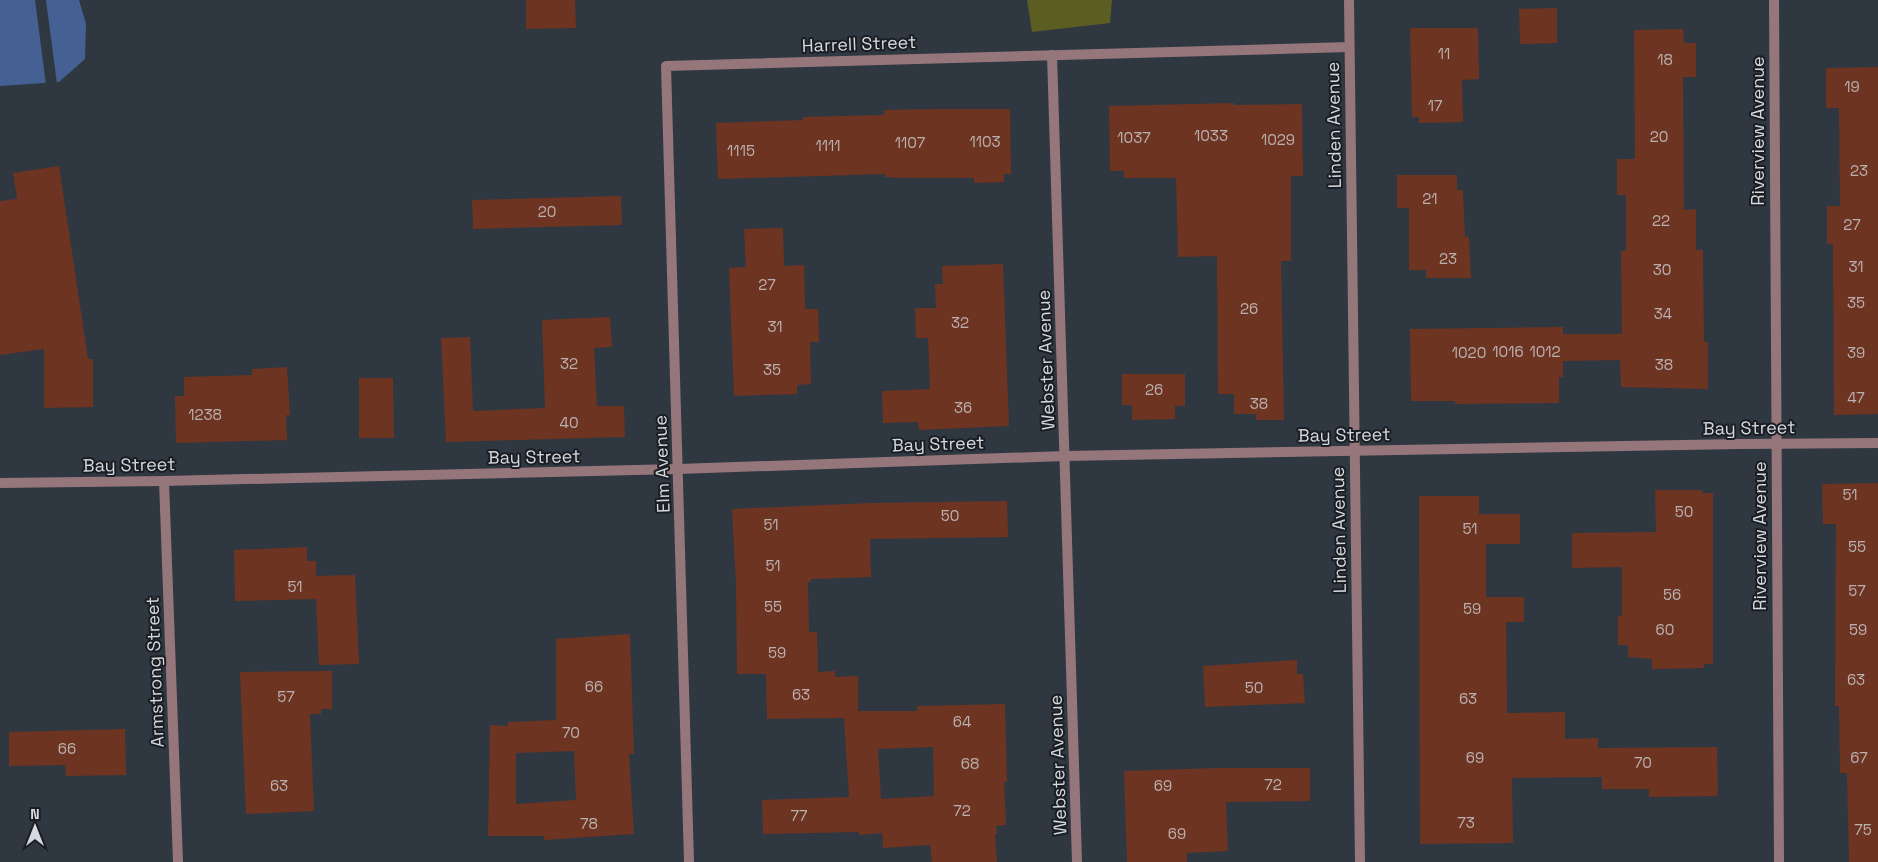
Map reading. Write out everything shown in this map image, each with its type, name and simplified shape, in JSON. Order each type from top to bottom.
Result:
[{"type":"street","points":[[1052,55],[1350,47],[1349,0]]},
{"type":"street","name":"Riverview Avenue","points":[[1774,0],[1779,862]]},
{"type":"street","name":"Linden Avenue","points":[[1350,47],[1360,862]]},
{"type":"street","name":"Harrell Street","points":[[666,66],[1052,55]]},
{"type":"street","name":"Webster Avenue","points":[[1052,55],[1077,862]]},
{"type":"street","name":"Elm Avenue","points":[[666,66],[690,862]]},
{"type":"street","name":"Bay Street","points":[[0,483],[678,470],[1065,456],[1776,443],[1878,443]]},
{"type":"street","name":"Armstrong Street","points":[[164,481],[178,862]]},
{"type":"shaded area","points":[[1027,0],[1112,0],[1110,23],[1032,32]]},
{"type":"water","points":[[0,0],[79,0],[86,24],[85,59],[59,82],[0,86]]},
{"type":"pier","points":[[35,0],[46,0],[57,84],[46,85]]},
{"type":"building","points":[[526,0],[575,0],[576,28],[526,29]]},
{"type":"building","points":[[1557,8],[1557,43],[1520,44],[1519,9]]},
{"type":"building","points":[[1410,28],[1478,28],[1479,79],[1462,80],[1463,122],[1419,123],[1419,117],[1412,117]]},
{"type":"building","points":[[1683,29],[1684,43],[1696,43],[1696,77],[1683,77],[1684,210],[1696,209],[1696,250],[1703,250],[1704,342],[1708,342],[1708,389],[1621,387],[1620,360],[1563,361],[1563,377],[1559,377],[1559,403],[1455,404],[1455,401],[1411,401],[1410,329],[1563,327],[1563,334],[1622,334],[1621,251],[1626,251],[1626,195],[1617,195],[1617,159],[1635,159],[1634,30]]},
{"type":"building","points":[[1878,67],[1878,414],[1834,415],[1833,244],[1827,244],[1827,206],[1840,206],[1839,108],[1826,108],[1826,68]]},
{"type":"building","points":[[1234,103],[1234,105],[1302,104],[1303,176],[1291,176],[1291,261],[1281,261],[1284,420],[1256,420],[1256,414],[1234,414],[1234,394],[1218,394],[1217,256],[1178,257],[1176,178],[1124,178],[1124,171],[1110,171],[1109,106]]},
{"type":"building","points":[[1010,109],[1011,174],[1004,174],[1004,182],[974,183],[974,178],[901,178],[885,177],[885,174],[718,179],[716,123],[803,120],[803,117],[884,115],[884,110]]},
{"type":"building","points":[[59,166],[88,359],[93,359],[93,407],[44,408],[44,349],[0,355],[0,201],[17,199],[13,173]]},
{"type":"building","points":[[1397,175],[1457,175],[1457,190],[1463,190],[1465,237],[1469,237],[1471,278],[1426,278],[1426,270],[1409,270],[1409,208],[1397,208]]},
{"type":"building","points":[[621,196],[622,225],[473,229],[472,200]]},
{"type":"building","points":[[783,228],[784,266],[804,265],[805,309],[818,309],[819,342],[810,342],[811,384],[797,385],[797,394],[734,396],[729,268],[746,267],[744,229]]},
{"type":"building","points":[[1003,264],[1009,426],[919,430],[918,422],[883,423],[882,391],[930,389],[928,338],[916,338],[915,308],[936,308],[935,284],[943,284],[942,266]]},
{"type":"building","points":[[610,317],[612,347],[594,348],[597,406],[624,406],[625,437],[446,442],[441,338],[470,337],[473,411],[545,408],[542,320]]},
{"type":"building","points":[[287,367],[290,415],[286,415],[287,440],[176,443],[175,396],[184,396],[184,377],[252,375],[252,369]]},
{"type":"building","points":[[1122,374],[1185,374],[1185,406],[1175,406],[1175,419],[1132,420],[1132,405],[1122,405]]},
{"type":"building","points":[[359,378],[393,378],[394,438],[359,438]]},
{"type":"building","points":[[1878,483],[1878,862],[1849,862],[1847,773],[1840,773],[1839,706],[1835,706],[1836,524],[1823,524],[1822,484]]},
{"type":"building","points":[[1655,490],[1702,490],[1702,493],[1713,493],[1713,664],[1704,664],[1704,668],[1652,669],[1652,659],[1628,657],[1628,645],[1618,645],[1618,616],[1622,616],[1622,567],[1572,568],[1572,533],[1656,532]]},
{"type":"building","points":[[1419,496],[1479,496],[1479,514],[1520,514],[1520,544],[1486,544],[1486,597],[1524,597],[1524,622],[1506,622],[1507,713],[1565,712],[1565,739],[1598,738],[1598,748],[1717,747],[1718,796],[1649,797],[1649,789],[1602,789],[1602,777],[1512,778],[1513,843],[1420,844]]},
{"type":"building","points":[[1007,501],[1008,537],[870,539],[871,577],[811,579],[811,582],[808,582],[809,632],[817,632],[818,672],[835,671],[835,677],[858,676],[858,711],[917,711],[917,706],[1005,704],[1007,782],[1004,782],[1006,825],[996,826],[997,862],[932,862],[930,845],[883,848],[882,833],[859,835],[859,832],[763,834],[762,800],[849,797],[844,718],[767,719],[766,674],[737,674],[736,584],[732,509],[870,503]],"holes":[[[933,747],[934,796],[881,799],[878,749]]]},
{"type":"building","points":[[307,547],[307,561],[316,561],[316,576],[355,575],[359,664],[319,665],[316,599],[235,601],[234,550]]},
{"type":"building","points":[[630,634],[634,754],[629,754],[634,834],[544,840],[544,836],[488,836],[490,725],[508,726],[508,722],[556,720],[556,639]],"holes":[[[574,751],[576,800],[516,804],[516,753]]]},
{"type":"building","points":[[1297,660],[1297,674],[1303,674],[1305,703],[1205,707],[1203,666]]},
{"type":"building","points":[[332,671],[332,709],[321,709],[321,714],[310,714],[314,811],[246,814],[240,672]]},
{"type":"building","points":[[125,729],[126,775],[66,776],[65,765],[9,766],[9,732]]},
{"type":"building","points":[[1310,768],[1310,801],[1226,802],[1228,851],[1187,853],[1187,862],[1127,862],[1124,771]]}]
